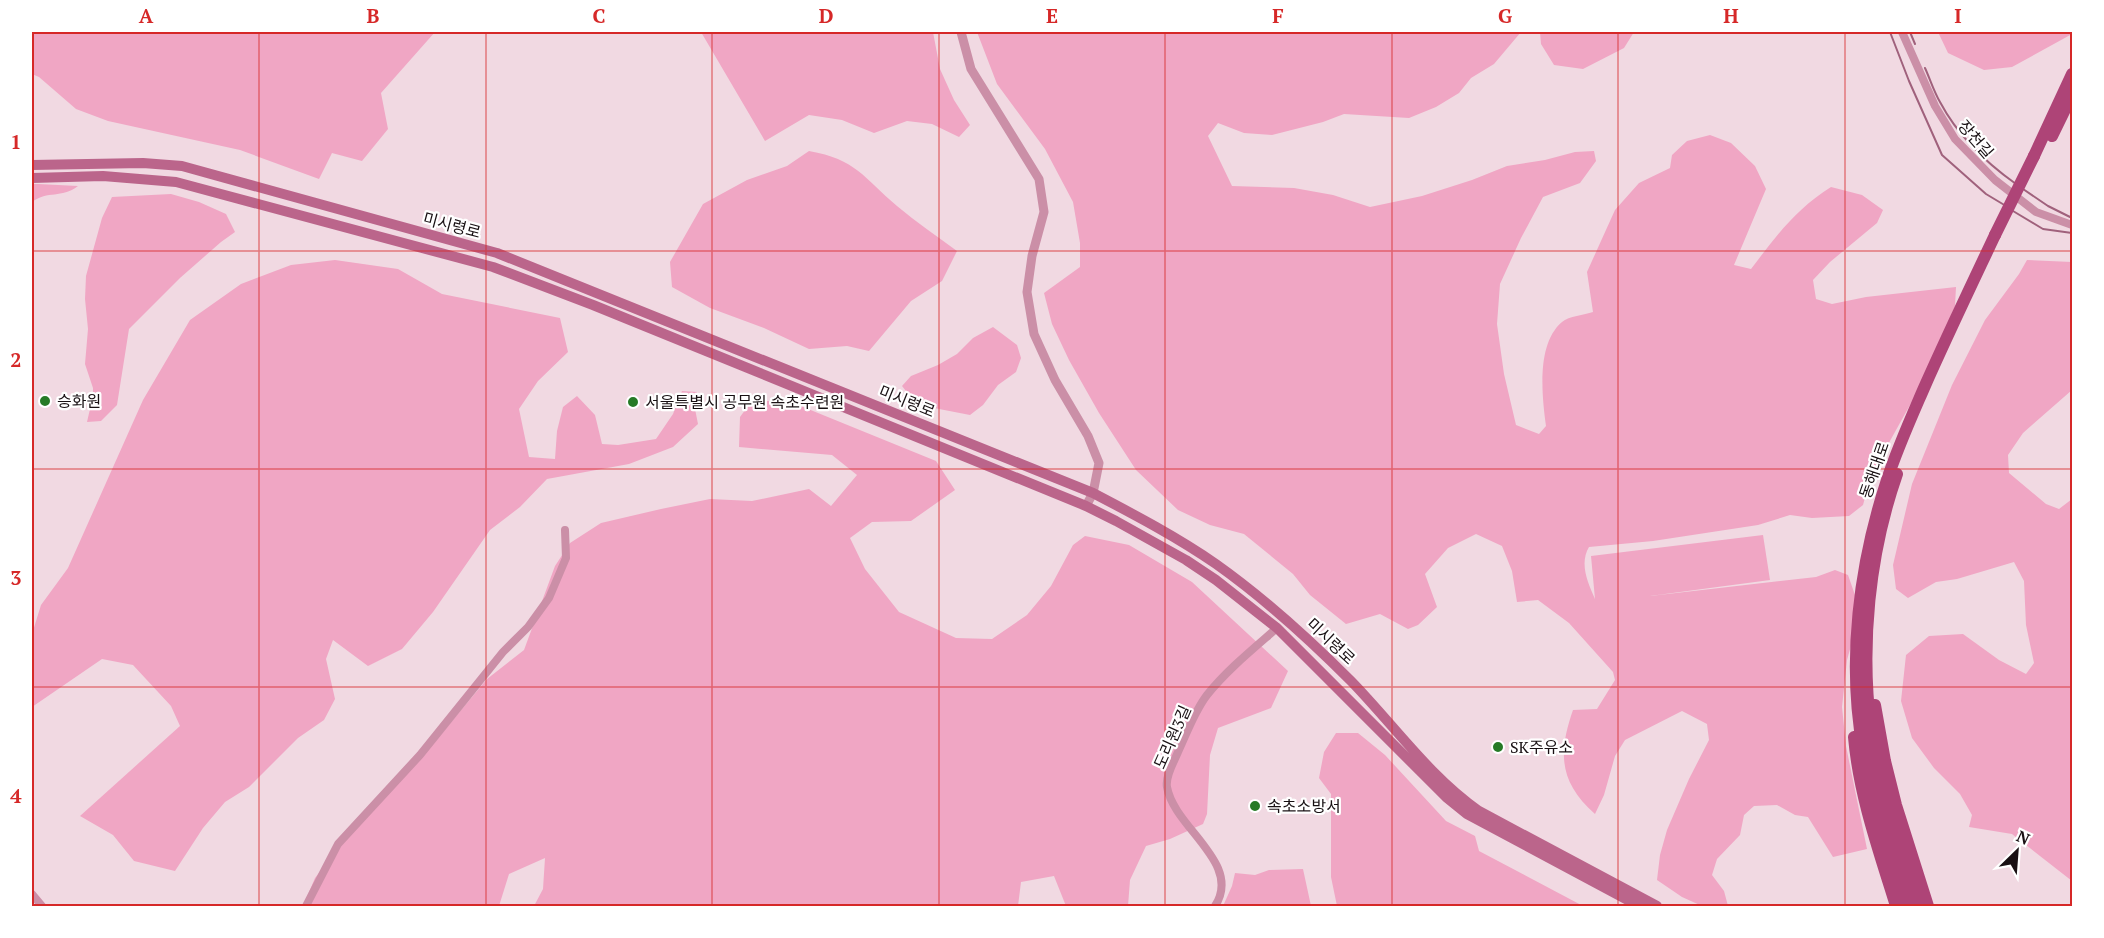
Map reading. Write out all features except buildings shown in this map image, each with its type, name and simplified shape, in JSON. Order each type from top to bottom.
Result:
[{"type":"main road","points":[[2037,158],[2073,74]]},
{"type":"main road","points":[[2037,158],[2073,95]]},
{"type":"main road","name":"동해대로","points":[[1908,906],[1882,824],[1863,748],[1862,677],[1869,600],[1894,481],[1923,405],[2037,158]]},
{"type":"main road","name":"미시령로","points":[[32,165],[143,163],[182,166],[497,253],[1093,493],[1176,539],[1216,564],[1251,591],[1315,646],[1352,682],[1437,776],[1463,800],[1479,811],[1657,906]]},
{"type":"main road","name":"미시령로","points":[[32,178],[103,176],[176,182],[493,267],[593,305],[1086,506],[1116,520],[1186,560],[1216,580],[1277,628],[1456,806],[1480,823],[1639,906]]},
{"type":"main road","points":[[1862,677],[1852,711],[1856,762],[1863,797],[1896,906]]},
{"type":"main road","points":[[1862,677],[1874,696],[1896,805],[1928,906]]},
{"type":"main road","name":"동해대로","points":[[1862,677],[1876,762],[1918,906]]},
{"type":"street","points":[[961,32],[971,69],[1039,179],[1044,212],[1032,256],[1027,292],[1034,334],[1055,380],[1088,436],[1099,464],[1093,493],[1086,506]]},
{"type":"street","name":"장천길","points":[[1902,32],[1935,106],[1955,139],[1995,180],[2036,212],[2073,225]]},
{"type":"street","points":[[306,906],[338,844],[420,755],[503,652],[528,627],[549,598],[566,558],[565,530]]},
{"type":"street","name":"도리원3길","points":[[1215,906],[1220,899],[1222,889],[1221,873],[1214,858],[1176,812],[1166,784],[1184,738],[1208,695],[1242,658],[1277,628]]},
{"type":"street","points":[[32,894],[42,906]]},
{"type":"shaded area","points":[[32,32],[435,32],[381,93],[388,129],[362,161],[332,153],[319,179],[240,150],[108,121],[76,109],[39,77],[32,74]]},
{"type":"shaded area","points":[[701,32],[933,32],[940,69],[954,100],[970,125],[959,137],[932,124],[907,121],[874,133],[842,120],[809,115],[765,141]]},
{"type":"shaded area","points":[[977,32],[1521,32],[1494,64],[1471,78],[1459,93],[1436,107],[1409,118],[1344,114],[1323,122],[1272,135],[1244,133],[1218,123],[1208,136],[1232,186],[1294,188],[1333,195],[1370,207],[1422,196],[1507,166],[1575,152],[1594,151],[1596,161],[1580,183],[1543,197],[1500,284],[1497,324],[1504,374],[1516,425],[1539,434],[1546,426],[1542,386],[1544,357],[1548,343],[1562,322],[1593,312],[1587,272],[1615,210],[1639,183],[1670,168],[1672,155],[1687,141],[1710,135],[1731,143],[1755,166],[1766,189],[1734,265],[1751,269],[1797,214],[1831,187],[1862,195],[1883,210],[1877,223],[1830,262],[1813,280],[1816,299],[1832,304],[1866,297],[1956,287],[1955,306],[1925,378],[1871,475],[1863,505],[1849,516],[1812,518],[1790,515],[1758,525],[1653,541],[1589,547],[1585,560],[1586,573],[1595,599],[1591,556],[1763,535],[1770,580],[1650,596],[1816,577],[1835,570],[1848,575],[1855,595],[1854,635],[1847,660],[1842,707],[1846,746],[1867,849],[1833,857],[1808,817],[1795,815],[1777,805],[1754,806],[1744,815],[1740,835],[1717,859],[1712,875],[1724,891],[1728,906],[1702,906],[1682,897],[1657,880],[1660,855],[1667,830],[1709,740],[1707,724],[1682,711],[1625,740],[1615,756],[1604,795],[1595,814],[1574,790],[1568,778],[1565,766],[1565,740],[1573,710],[1597,709],[1615,680],[1613,672],[1569,623],[1538,600],[1517,602],[1512,571],[1502,546],[1476,534],[1448,548],[1425,574],[1437,607],[1418,625],[1408,629],[1380,614],[1346,624],[1310,595],[1293,574],[1244,534],[1210,525],[1178,510],[1136,470],[1099,413],[1052,324],[1044,293],[1080,267],[1080,243],[1073,202],[1045,149],[997,84]]},
{"type":"shaded area","points":[[1540,32],[1634,32],[1624,48],[1583,69],[1554,65],[1541,44]]},
{"type":"shaded area","points":[[1938,32],[2072,32],[2072,34],[2012,67],[1984,70],[1948,53]]},
{"type":"shaded area","points":[[809,151],[838,159],[858,171],[904,212],[957,251],[942,281],[911,301],[869,351],[847,346],[809,349],[764,328],[710,308],[672,287],[670,262],[703,204],[747,180],[787,166]]},
{"type":"shaded area","points":[[32,184],[78,186],[66,192],[38,198],[32,202]]},
{"type":"shaded area","points":[[171,194],[199,202],[226,214],[235,232],[180,278],[129,329],[117,405],[101,421],[87,422],[93,388],[85,364],[88,329],[85,299],[86,276],[102,218],[112,197]]},
{"type":"shaded area","points":[[335,260],[398,269],[442,294],[560,318],[568,352],[538,381],[519,409],[529,457],[555,459],[557,431],[563,407],[577,396],[595,415],[602,444],[618,445],[656,439],[673,414],[682,391],[697,392],[695,409],[698,424],[673,447],[629,464],[547,479],[520,507],[490,530],[433,612],[402,649],[368,666],[333,640],[326,659],[335,699],[324,720],[298,738],[249,787],[225,802],[203,828],[175,871],[134,861],[113,835],[80,816],[180,726],[171,706],[133,665],[102,659],[32,707],[32,634],[41,605],[68,568],[143,400],[190,320],[241,284],[291,265]]},
{"type":"shaded area","points":[[2027,260],[2072,262],[2072,390],[2023,433],[2008,455],[2009,473],[2046,504],[2059,509],[2072,499],[2072,881],[2012,834],[1969,827],[1972,815],[1960,794],[1934,768],[1912,738],[1901,701],[1906,655],[1929,636],[1963,634],[1999,660],[2026,674],[2034,663],[2026,625],[2024,581],[2014,562],[1957,579],[1936,582],[1908,598],[1896,589],[1893,565],[1912,484],[1952,385],[1985,320]]},
{"type":"shaded area","points":[[993,327],[1017,345],[1021,358],[1016,372],[998,385],[983,405],[970,415],[934,408],[913,400],[902,386],[911,376],[957,354],[973,338]]},
{"type":"shaded area","points":[[786,400],[936,461],[955,490],[911,521],[872,522],[850,538],[865,569],[899,612],[956,638],[992,639],[1027,615],[1051,586],[1073,545],[1085,536],[1129,545],[1192,582],[1288,671],[1271,708],[1218,728],[1210,755],[1207,814],[1203,824],[1170,839],[1146,846],[1130,880],[1128,906],[1066,906],[1054,876],[1021,882],[1018,906],[534,906],[543,889],[545,858],[509,874],[499,906],[303,906],[315,878],[359,821],[432,745],[487,679],[524,650],[555,566],[570,543],[601,523],[710,499],[752,501],[809,489],[831,506],[857,475],[832,455],[739,447],[740,417],[751,402]]},
{"type":"shaded area","points":[[1336,733],[1358,733],[1385,755],[1446,821],[1475,836],[1479,851],[1583,906],[1337,906],[1331,877],[1331,794],[1319,778],[1324,752]]},
{"type":"shaded area","points":[[1303,869],[1311,906],[1223,906],[1235,873],[1255,875],[1269,870]]},
{"type":"waterway","points":[[1890,32],[1942,155],[1986,194],[2006,206]]},
{"type":"waterway","points":[[1910,32],[1915,44]]},
{"type":"waterway","points":[[1925,68],[1938,98],[1955,126],[1983,157],[2016,184]]},
{"type":"waterway","points":[[2023,189],[2048,206],[2072,216]]},
{"type":"waterway","points":[[2013,211],[2043,229],[2072,233]]},
{"type":"place","name":"승화원","points":[[45,401]]},
{"type":"place","name":"서울특별시 공무원 속초수련원","points":[[633,402]]},
{"type":"place","name":"SK주유소","points":[[1498,747]]},
{"type":"place","name":"속초소방서","points":[[1255,806]]}]
